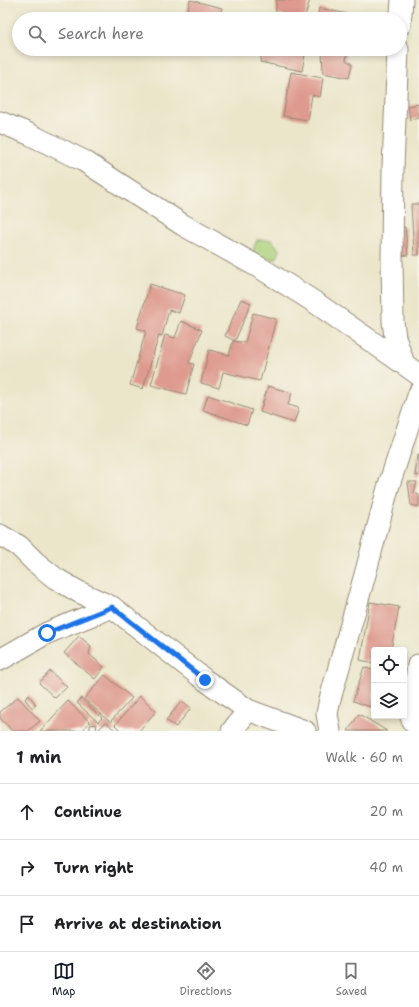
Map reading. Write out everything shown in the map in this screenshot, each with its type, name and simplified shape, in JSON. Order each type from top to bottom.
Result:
[{"type":"street","points":[[401,12],[402,0]]},
{"type":"street","points":[[398,56],[393,167],[392,258],[394,326],[395,337],[411,369]]},
{"type":"street","points":[[0,122],[84,161],[183,225],[262,269],[307,297],[411,369]]},
{"type":"street","points":[[330,731],[327,714],[330,699],[388,488],[419,392]]},
{"type":"street","points":[[0,535],[19,546],[35,562],[56,578],[79,592],[112,607],[205,680],[248,710],[305,731]]},
{"type":"street","points":[[0,660],[47,633],[112,607]]},
{"type":"street","points":[[418,665],[411,717],[413,722],[419,728]]},
{"type":"street","points":[[232,731],[248,710]]},
{"type":"green space","points":[[257,240],[272,240],[280,251],[276,259],[259,258],[253,250]]},
{"type":"building","points":[[190,0],[222,8],[221,12],[187,12]]},
{"type":"building","points":[[276,0],[310,0],[306,12],[276,12]]},
{"type":"building","points":[[319,8],[338,12],[318,12]]},
{"type":"building","points":[[261,56],[305,56],[302,71],[260,62]]},
{"type":"building","points":[[322,56],[347,56],[346,60],[352,64],[349,78],[323,73]]},
{"type":"building","points":[[291,72],[323,78],[320,97],[312,95],[308,120],[283,116]]},
{"type":"building","points":[[419,104],[419,118],[410,120],[408,106]]},
{"type":"building","points":[[411,204],[419,204],[419,255],[414,255]]},
{"type":"building","points":[[405,227],[408,255],[397,256],[394,229]]},
{"type":"building","points":[[150,284],[185,295],[179,313],[169,310],[162,336],[159,335],[143,389],[130,385],[146,331],[137,328]]},
{"type":"building","points":[[241,299],[251,303],[235,341],[225,336]]},
{"type":"building","points":[[253,313],[276,319],[260,381],[223,372],[219,388],[201,383],[209,350],[229,355],[233,341],[245,343]]},
{"type":"building","points":[[181,321],[202,330],[189,363],[194,364],[186,394],[151,385],[165,335],[175,338]]},
{"type":"building","points":[[268,386],[292,393],[288,405],[299,408],[294,423],[260,412]]},
{"type":"building","points":[[208,395],[252,410],[247,425],[203,410]]},
{"type":"building","points":[[419,455],[419,476],[415,475]]},
{"type":"building","points":[[408,482],[417,482],[414,493],[419,495],[419,507],[411,505]]},
{"type":"building","points":[[370,602],[399,607],[392,647],[371,647],[371,662],[360,660]]},
{"type":"building","points":[[79,636],[91,646],[89,654],[104,667],[95,679],[64,653]]},
{"type":"building","points":[[364,667],[371,670],[371,707],[353,701]]},
{"type":"building","points":[[50,671],[67,687],[55,698],[39,683]]},
{"type":"building","points":[[105,675],[132,698],[110,722],[84,699]]},
{"type":"building","points":[[29,695],[36,705],[32,708],[25,699]]},
{"type":"building","points":[[140,696],[156,711],[139,731],[121,731],[115,725]]},
{"type":"building","points":[[18,697],[40,721],[28,731],[12,731],[0,718],[0,712]]},
{"type":"building","points":[[81,698],[102,718],[98,722],[77,703]]},
{"type":"building","points":[[68,701],[90,722],[82,731],[40,731]]},
{"type":"building","points":[[182,701],[191,708],[176,727],[166,720]]},
{"type":"building","points":[[359,714],[387,731],[348,731]]},
{"type":"building","points":[[106,722],[116,731],[101,731],[99,729]]},
{"type":"building","points":[[96,724],[97,731],[90,731],[90,725]]},
{"type":"route","points":[[47,633],[112,607],[205,680]]}]
